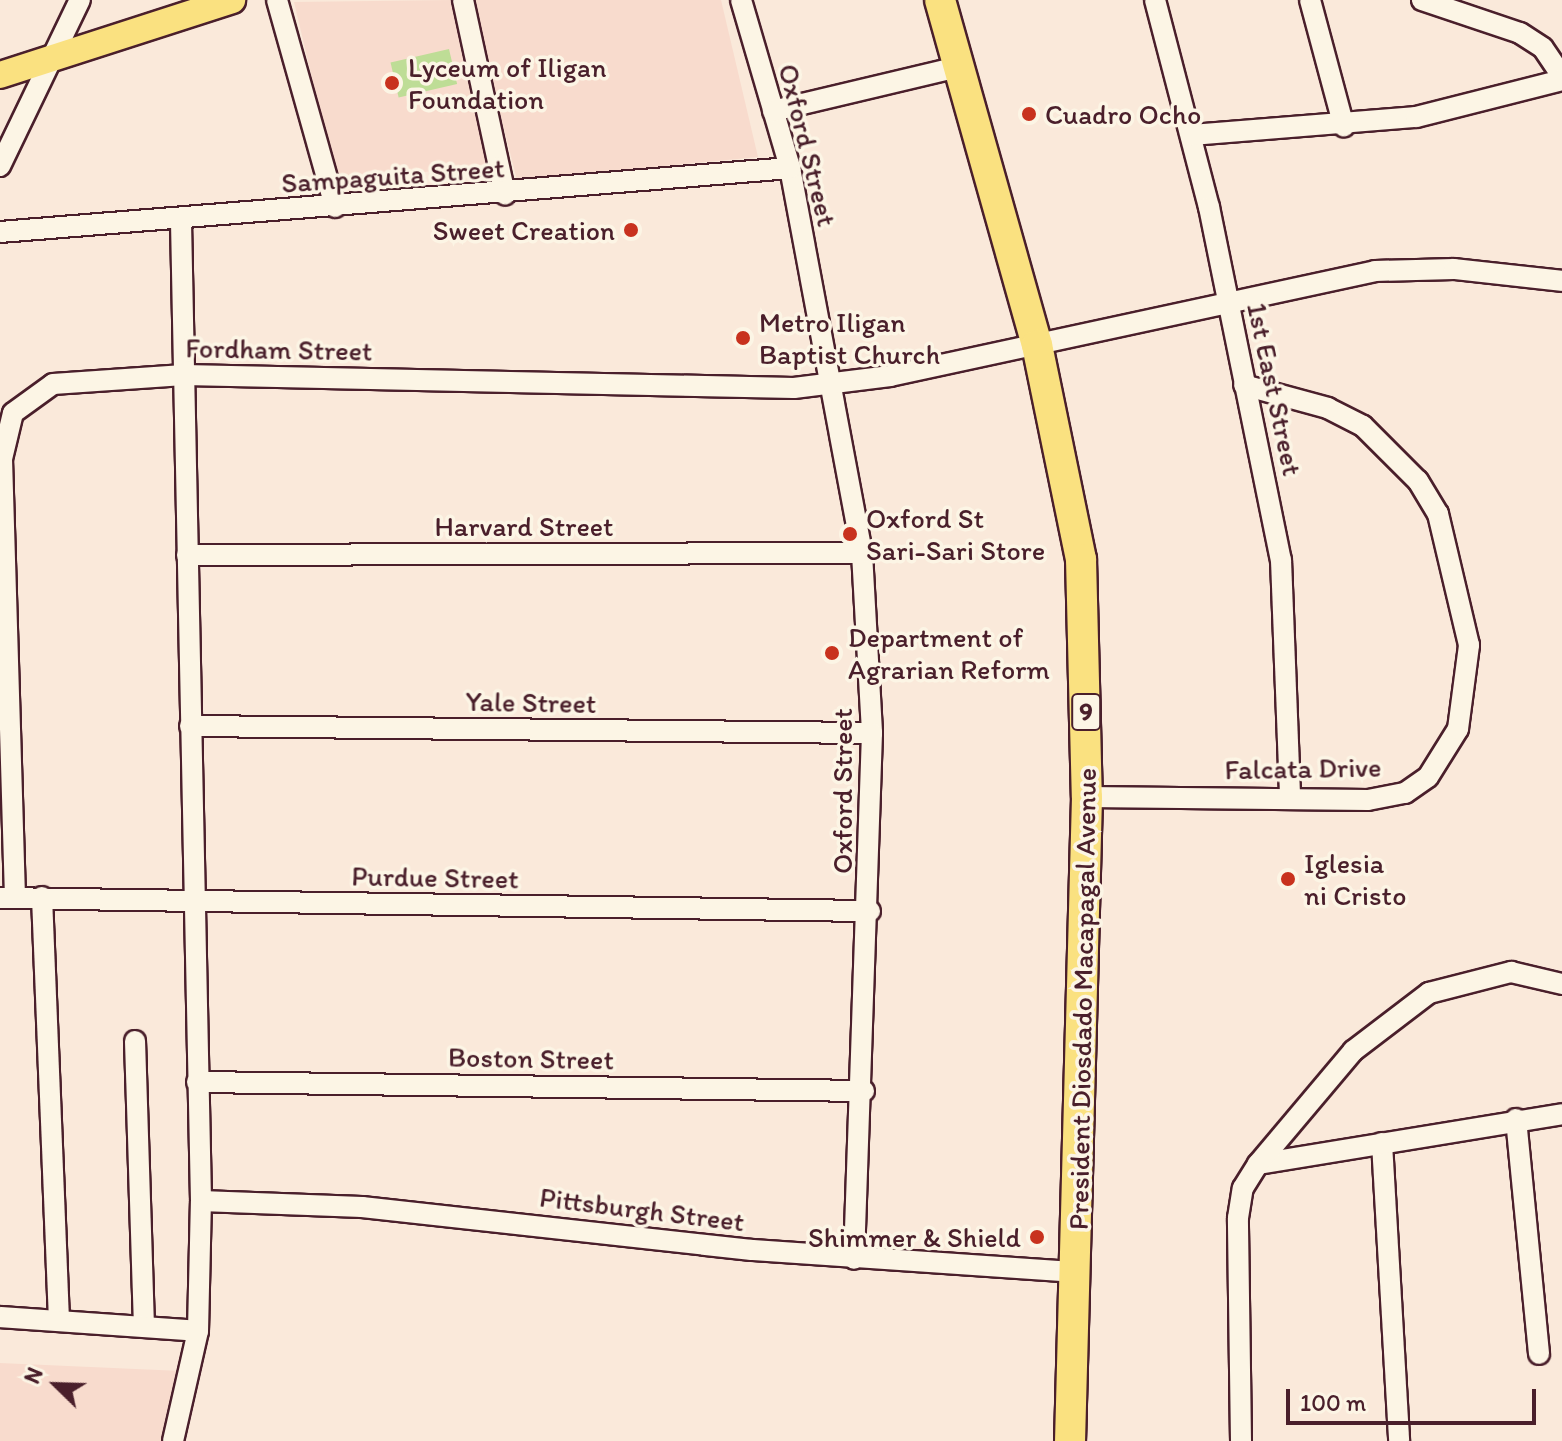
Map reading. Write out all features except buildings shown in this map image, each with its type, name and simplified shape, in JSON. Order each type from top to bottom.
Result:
[{"type":"highway","name":"President Diosdado Macapagal Avenue","points":[[940,0],[1037,345],[1081,559],[1087,797],[1077,1272],[1070,1441]]},
{"type":"main road","points":[[0,75],[43,64],[232,0]]},
{"type":"street","points":[[0,166],[43,64],[80,0]]},
{"type":"street","points":[[277,0],[335,207]]},
{"type":"street","points":[[463,0],[505,195]]},
{"type":"street","name":"Oxford Street","points":[[741,0],[790,168],[862,553],[872,733],[870,911],[854,1259]]},
{"type":"street","name":"1st East Street","points":[[1155,0],[1192,135],[1281,560],[1290,797]]},
{"type":"street","points":[[1310,0],[1344,127]]},
{"type":"street","points":[[1192,135],[1344,127],[1479,106],[1562,78],[1543,48],[1520,33],[1422,0]]},
{"type":"street","points":[[773,111],[958,67]]},
{"type":"street","name":"Sampaguita Street","points":[[0,232],[505,195],[790,168]]},
{"type":"street","points":[[173,1441],[198,1331],[201,1201],[197,1082],[198,902],[190,726],[181,218]]},
{"type":"street","name":"Fordham Street","points":[[8,897],[2,459],[13,413],[30,394],[53,384],[184,375],[831,385],[1037,345],[1227,302],[1412,268],[1562,281]]},
{"type":"street","name":"Falcata Drive","points":[[1087,797],[1368,800],[1405,793],[1428,777],[1458,729],[1469,645],[1438,514],[1391,449],[1328,408],[1244,385]]},
{"type":"street","name":"Harvard Street","points":[[187,555],[862,553]]},
{"type":"street","name":"Yale Street","points":[[190,726],[872,733]]},
{"type":"street","name":"Purdue Street","points":[[8,897],[870,911]]},
{"type":"street","points":[[42,897],[59,1320]]},
{"type":"street","points":[[1241,1441],[1238,1218],[1243,1188],[1258,1164],[1353,1051],[1429,993],[1511,972],[1562,984]]},
{"type":"street","points":[[135,1041],[144,1322]]},
{"type":"street","name":"Boston Street","points":[[197,1082],[864,1091]]},
{"type":"street","points":[[1258,1164],[1516,1119],[1562,1114]]},
{"type":"street","points":[[1516,1119],[1539,1354]]},
{"type":"street","points":[[1382,1143],[1399,1441]]},
{"type":"street","name":"Pittsburgh Street","points":[[201,1201],[362,1207],[854,1259],[1077,1272]]},
{"type":"street","points":[[0,1317],[144,1322],[198,1331]]},
{"type":"shaded area","name":"Lyceum of Iligan Foundation","points":[[452,0],[488,164],[337,183],[294,2]]},
{"type":"shaded area","points":[[471,0],[721,0],[758,157],[517,180]]},
{"type":"shaded area","points":[[0,1363],[181,1371],[164,1441],[0,1441]]},
{"type":"green space","points":[[449,49],[457,84],[399,98],[391,62]]},
{"type":"place","name":"Lyceum of Iligan Foundation","points":[[392,83]]},
{"type":"place","name":"Cuadro Ocho","points":[[1029,114]]},
{"type":"place","name":"Sweet Creation","points":[[631,230]]},
{"type":"place","name":"Metro Iligan Baptist Church","points":[[743,338]]},
{"type":"place","name":"Oxford St Sari-Sari Store","points":[[850,534]]},
{"type":"place","name":"Department of Agrarian Reform","points":[[832,653]]},
{"type":"place","name":"Iglesia ni Cristo","points":[[1288,879]]},
{"type":"place","name":"Shimmer & Shield","points":[[1037,1237]]}]
